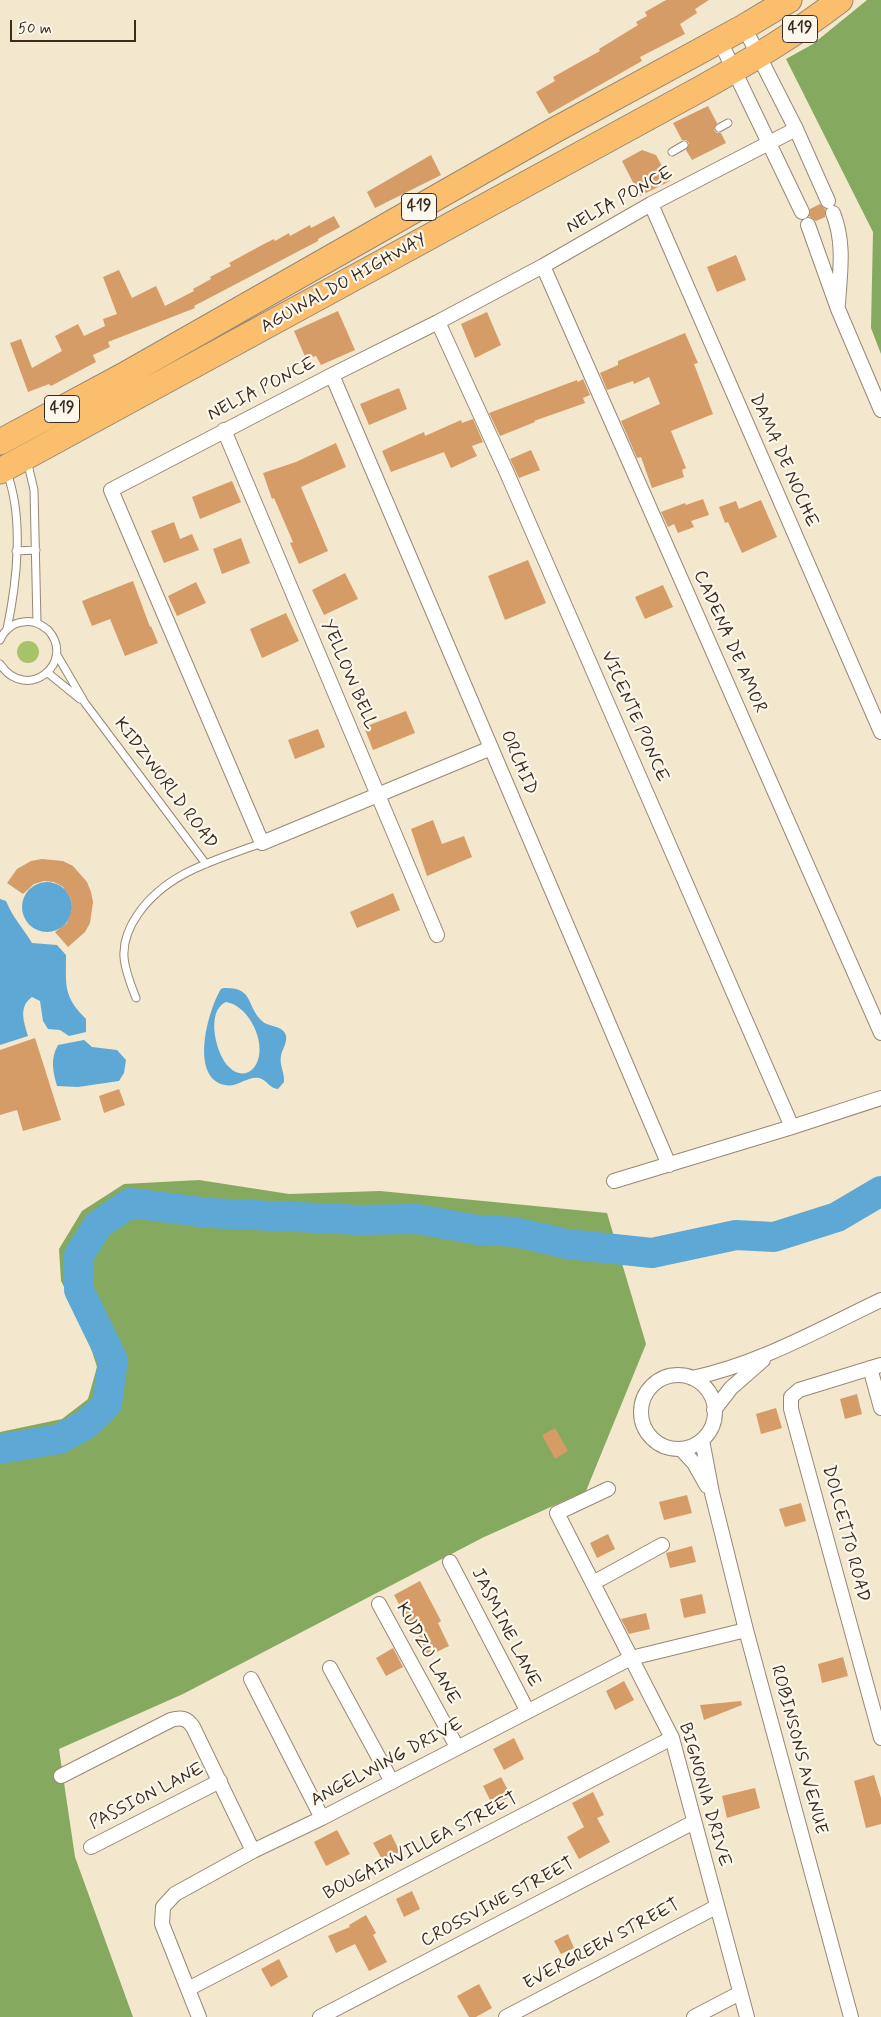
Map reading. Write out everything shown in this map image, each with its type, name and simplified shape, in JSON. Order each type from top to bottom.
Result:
[{"type":"highway","name":"AGUINALDO HIGHWAY","points":[[8,454],[121,378],[555,130],[744,27],[789,0]]},
{"type":"highway","name":"AGUINALDO HIGHWAY","points":[[8,454],[734,70],[814,20],[840,0]]},
{"type":"street","points":[[744,27],[796,129],[839,228],[842,250],[838,309]]},
{"type":"street","points":[[720,40],[805,219],[838,309],[881,410]]},
{"type":"street","name":"NELIA PONCE","points":[[262,843],[112,490],[224,430],[438,322],[543,266],[651,204],[796,129]]},
{"type":"street","name":"DAMA DE NOCHE","points":[[651,204],[881,732]]},
{"type":"street","name":"CADENA DE AMOR","points":[[543,266],[881,1033]]},
{"type":"street","name":"VICENTE PONCE","points":[[438,322],[507,473],[792,1127]]},
{"type":"street","name":"ORCHID","points":[[332,375],[669,1165]]},
{"type":"street","name":"YELLOW BELL","points":[[224,430],[437,935]]},
{"type":"street","points":[[262,843],[491,748]]},
{"type":"street","points":[[614,1181],[881,1098]]},
{"type":"street","points":[[692,1378],[720,1372],[769,1354],[881,1300]]},
{"type":"street","points":[[714,1410],[731,1388],[769,1354]]},
{"type":"street","points":[[876,1367],[881,1408]]},
{"type":"street","name":"DOLCETTO ROAD","points":[[876,1367],[799,1390],[792,1397],[791,1408],[881,1738]]},
{"type":"street","points":[[680,1375],[692,1378],[708,1390],[714,1410],[713,1421],[709,1431],[702,1440],[693,1446],[681,1449],[669,1448],[653,1439],[643,1424],[640,1412],[648,1389],[657,1381],[668,1376],[680,1375]]},
{"type":"street","name":"ROBINSONS AVENUE","points":[[702,1440],[712,1492],[746,1630],[851,2017]]},
{"type":"street","name":"ROBINSONS AVENUE","points":[[681,1449],[694,1464],[712,1492]]},
{"type":"street","name":"BIGNONIA DRIVE","points":[[608,1489],[558,1513],[672,1738],[747,2017]]},
{"type":"street","points":[[593,1583],[662,1546]]},
{"type":"street","name":"JASMINE LANE","points":[[450,1562],[527,1710]]},
{"type":"street","name":"KUDZU LANE","points":[[379,1604],[457,1748]]},
{"type":"street","name":"ANGELWING DRIVE","points":[[199,2017],[162,1924],[163,1907],[175,1894],[253,1851],[322,1818],[527,1710],[631,1658],[746,1630]]},
{"type":"street","points":[[330,1668],[392,1782]]},
{"type":"street","points":[[251,1679],[322,1818]]},
{"type":"street","points":[[61,1776],[171,1720],[178,1718],[189,1721],[253,1851]]},
{"type":"street","name":"BOUGAINVILLEA STREET","points":[[188,1989],[672,1738]]},
{"type":"street","name":"PASSION LANE","points":[[91,1846],[220,1781]]},
{"type":"street","name":"CROSSVINE STREET","points":[[320,2017],[694,1822]]},
{"type":"street","name":"EVERGREEN STREET","points":[[506,2017],[716,1907]]},
{"type":"street","points":[[694,2017],[740,1993]]},
{"type":"lane","points":[[719,128],[728,123]]},
{"type":"lane","points":[[672,152],[684,145]]},
{"type":"lane","points":[[0,637],[8,628],[21,622],[37,623],[34,490],[30,467],[8,454]]},
{"type":"lane","points":[[8,454],[14,495],[16,551],[14,596],[8,628]]},
{"type":"lane","points":[[16,551],[36,550]]},
{"type":"lane","name":"KIDZWORLD ROAD","points":[[37,623],[46,628],[52,636],[56,645],[57,655],[85,703],[206,864],[181,874],[163,886],[145,904],[132,923],[125,944],[124,956],[125,969],[136,998]]},
{"type":"lane","points":[[0,664],[5,672],[13,677],[31,681],[40,678],[48,672],[54,664],[57,655]]},
{"type":"lane","name":"KIDZWORLD ROAD","points":[[48,672],[85,703]]},
{"type":"lane","points":[[206,864],[262,843]]},
{"type":"green space","points":[[867,0],[881,0],[881,354],[871,328],[873,232],[786,59],[813,44]]},
{"type":"green space","points":[[28,641],[36,644],[39,652],[36,660],[28,663],[20,660],[17,652],[20,644]]},
{"type":"green space","points":[[199,1180],[289,1194],[380,1191],[607,1213],[646,1344],[586,1491],[482,1538],[183,1694],[59,1749],[75,1857],[133,2017],[0,2017],[0,1432],[62,1419],[88,1399],[97,1367],[84,1326],[61,1281],[59,1249],[82,1211],[124,1184]]},
{"type":"water","points":[[42,882],[52,882],[65,889],[72,902],[72,912],[65,925],[52,932],[42,932],[33,928],[26,921],[22,912],[22,902],[26,893],[33,886]]},
{"type":"water","points":[[0,899],[6,901],[32,943],[57,945],[66,955],[67,990],[73,1004],[86,1019],[86,1032],[69,1036],[60,1030],[48,1029],[43,1021],[40,1001],[32,997],[25,1005],[23,1015],[28,1036],[0,1045]]},
{"type":"water","points":[[221,989],[234,989],[245,994],[262,1021],[283,1030],[285,1033],[286,1042],[281,1059],[284,1082],[278,1089],[273,1088],[259,1078],[234,1085],[225,1085],[214,1080],[207,1070],[204,1057],[207,1027]],"holes":[[[226,1002],[234,1004],[247,1015],[252,1023],[260,1048],[255,1066],[252,1070],[243,1073],[234,1071],[224,1061],[215,1033],[214,1023],[220,1007]]]},
{"type":"water","points":[[84,1040],[92,1047],[117,1050],[126,1060],[124,1073],[119,1081],[78,1087],[57,1086],[53,1071],[55,1050],[58,1045]]},
{"type":"building","points":[[666,0],[709,0],[695,9],[697,13],[680,24],[685,34],[640,57],[642,61],[549,114],[536,92],[555,81],[553,77],[600,51],[599,49],[638,25],[636,22],[647,16],[645,12]]},
{"type":"building","points":[[708,106],[717,123],[714,130],[717,133],[721,133],[726,143],[692,160],[686,150],[689,143],[686,140],[682,140],[673,123]]},
{"type":"building","points":[[642,150],[656,155],[670,181],[640,196],[622,161]]},
{"type":"building","points":[[431,155],[441,175],[375,208],[367,192]]},
{"type":"building","points":[[820,204],[825,209],[825,217],[816,221],[809,216],[810,209]]},
{"type":"building","points":[[334,216],[340,227],[318,239],[318,241],[194,306],[195,308],[108,342],[110,347],[93,355],[96,362],[51,386],[49,384],[28,392],[10,343],[21,339],[32,368],[62,351],[55,336],[78,324],[84,336],[105,326],[103,319],[117,314],[103,277],[119,270],[132,298],[156,286],[165,306],[194,291],[193,289],[211,279],[210,277],[231,266],[229,263],[264,244],[274,239],[275,241],[289,233],[290,236],[310,225],[311,228]]},
{"type":"building","points":[[736,255],[746,280],[717,292],[707,267]]},
{"type":"building","points":[[338,311],[355,350],[321,365],[316,356],[306,359],[294,331]]},
{"type":"building","points":[[487,312],[501,345],[475,358],[461,324]]},
{"type":"building","points":[[685,333],[698,363],[694,364],[713,414],[671,431],[686,468],[682,470],[684,477],[652,488],[641,457],[637,458],[621,421],[660,404],[649,377],[634,384],[633,381],[607,390],[600,373],[618,365],[618,361]]},
{"type":"building","points":[[583,379],[590,395],[583,398],[585,403],[534,421],[500,436],[489,413]]},
{"type":"building","points":[[399,388],[407,409],[369,425],[360,404]]},
{"type":"building","points":[[473,419],[483,442],[472,446],[477,456],[451,468],[444,452],[391,472],[382,451],[424,432],[425,436],[461,420],[462,423]]},
{"type":"building","points":[[336,443],[346,467],[301,487],[328,551],[299,564],[290,543],[293,542],[274,498],[272,499],[263,473],[296,462]]},
{"type":"building","points":[[531,450],[540,470],[519,478],[510,459]]},
{"type":"building","points":[[232,481],[241,502],[200,519],[192,497]]},
{"type":"building","points":[[703,499],[709,515],[691,521],[694,527],[678,533],[674,524],[668,527],[661,512],[685,503],[686,505]]},
{"type":"building","points":[[761,500],[777,537],[742,553],[728,522],[725,523],[719,507],[736,501],[739,509]]},
{"type":"building","points":[[174,522],[180,539],[192,534],[199,550],[164,563],[151,531]]},
{"type":"building","points":[[241,538],[250,563],[222,574],[213,549]]},
{"type":"building","points":[[528,560],[546,603],[505,620],[488,576]]},
{"type":"building","points":[[345,573],[358,599],[324,615],[312,590]]},
{"type":"building","points":[[133,581],[158,643],[125,656],[110,619],[92,626],[82,601]]},
{"type":"building","points":[[196,582],[206,603],[177,616],[168,596]]},
{"type":"building","points":[[663,585],[673,607],[645,619],[635,597]]},
{"type":"building","points":[[286,613],[299,641],[262,658],[250,629]]},
{"type":"building","points":[[406,711],[415,733],[373,750],[364,727]]},
{"type":"building","points":[[318,729],[325,747],[295,759],[288,740]]},
{"type":"building","points":[[433,820],[442,844],[464,836],[472,857],[427,876],[411,829]]},
{"type":"building","points":[[42,859],[63,861],[73,866],[87,882],[91,892],[93,902],[90,923],[85,932],[68,947],[55,932],[67,923],[72,909],[71,899],[63,887],[54,882],[44,881],[34,884],[23,894],[7,883],[17,869],[31,861]]},
{"type":"building","points":[[393,893],[400,910],[357,928],[350,912]]},
{"type":"building","points":[[35,1038],[61,1120],[23,1131],[17,1110],[0,1115],[0,1050]]},
{"type":"building","points":[[119,1089],[125,1105],[104,1113],[99,1096]]},
{"type":"building","points":[[857,1394],[862,1414],[845,1419],[840,1399]]},
{"type":"building","points":[[776,1408],[782,1428],[761,1434],[756,1414]]},
{"type":"building","points":[[555,1428],[568,1451],[555,1459],[542,1435]]},
{"type":"building","points":[[687,1495],[692,1513],[664,1520],[659,1502]]},
{"type":"building","points":[[801,1503],[806,1521],[785,1527],[779,1509]]},
{"type":"building","points":[[608,1534],[615,1549],[597,1558],[590,1543]]},
{"type":"building","points":[[692,1546],[696,1562],[670,1568],[666,1553]]},
{"type":"building","points":[[420,1581],[441,1621],[438,1623],[449,1646],[428,1656],[418,1634],[416,1635],[394,1595]]},
{"type":"building","points":[[702,1594],[706,1613],[684,1618],[680,1599]]},
{"type":"building","points":[[646,1613],[650,1629],[629,1634],[621,1619]]},
{"type":"building","points":[[393,1648],[403,1667],[386,1676],[376,1658]]},
{"type":"building","points":[[843,1657],[848,1676],[822,1683],[818,1664]]},
{"type":"building","points":[[624,1681],[634,1700],[615,1710],[606,1691]]},
{"type":"building","points":[[741,1701],[742,1705],[704,1720],[700,1705]]},
{"type":"building","points":[[514,1738],[524,1759],[504,1770],[493,1749]]},
{"type":"building","points":[[874,1775],[881,1798],[881,1824],[866,1828],[854,1781]]},
{"type":"building","points":[[501,1777],[511,1796],[493,1806],[483,1786]]},
{"type":"building","points":[[755,1788],[760,1808],[727,1818],[722,1796]]},
{"type":"building","points":[[593,1792],[604,1815],[597,1818],[610,1842],[579,1859],[567,1837],[584,1827],[572,1803]]},
{"type":"building","points":[[337,1830],[350,1854],[326,1866],[314,1842]]},
{"type":"building","points":[[391,1834],[400,1852],[383,1861],[373,1843]]},
{"type":"building","points":[[412,1891],[420,1909],[404,1917],[396,1899]]},
{"type":"building","points":[[366,1915],[376,1933],[373,1935],[387,1962],[369,1971],[355,1944],[336,1953],[328,1936],[350,1927],[349,1925]]},
{"type":"building","points":[[568,1934],[574,1948],[561,1954],[554,1941]]},
{"type":"building","points":[[279,1959],[288,1977],[271,1987],[261,1969]]},
{"type":"building","points":[[479,1984],[492,2008],[476,2017],[469,2017],[457,1996]]},
{"type":"waterway","points":[[0,1449],[59,1439],[85,1425],[107,1404],[113,1360],[79,1290],[79,1255],[98,1225],[130,1203],[209,1213],[360,1220],[417,1219],[478,1230],[515,1232],[567,1244],[652,1253],[736,1235],[774,1237],[837,1217],[881,1191]]}]
